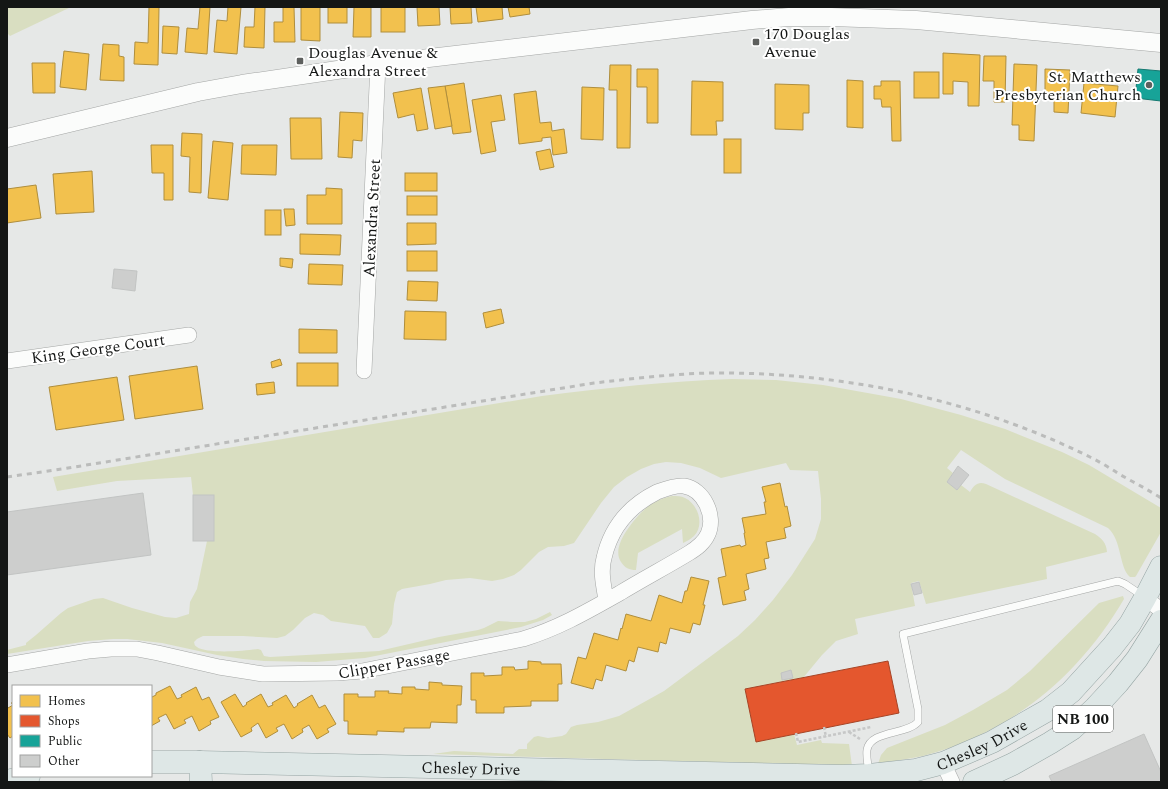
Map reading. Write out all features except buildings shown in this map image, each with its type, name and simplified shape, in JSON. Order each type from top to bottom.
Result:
[{"type":"main road","name":"Chesley Drive","points":[[152,762],[200,772],[834,776],[870,778],[916,770],[947,772],[969,753],[998,739],[1048,710],[1071,692],[1112,647],[1130,624],[1153,604],[1161,567]]},
{"type":"main road","name":"Chesley Drive","points":[[974,782],[1013,764],[1072,729],[1094,709],[1123,677],[1137,659],[1161,621]]},
{"type":"main road","points":[[7,781],[25,777]]},
{"type":"street","points":[[7,138],[198,92],[295,75],[752,20],[789,17],[831,17],[916,20],[1161,42]]},
{"type":"street","name":"Alexandra Street","points":[[364,371],[378,64]]},
{"type":"street","name":"King George Court","points":[[7,361],[189,335]]},
{"type":"street","name":"Clipper Passage","points":[[7,665],[88,651],[137,649],[219,667],[263,674],[336,674],[356,672],[523,639],[543,633],[558,626],[606,600],[689,554],[700,546],[709,533],[711,517],[705,502],[695,491],[684,486],[662,490],[648,496],[625,515],[615,528],[603,559],[602,574],[606,600]]},
{"type":"lane","points":[[870,778],[867,751],[868,745],[880,736],[911,727],[918,722],[918,710],[903,634],[1118,581],[1125,584],[1153,604]]},
{"type":"path","points":[[796,733],[798,742],[872,727]]},
{"type":"path","points":[[824,728],[826,737]]},
{"type":"green space","points":[[7,7],[71,7],[10,36],[7,33]]},
{"type":"green space","points":[[732,379],[776,380],[823,385],[901,399],[961,415],[1005,429],[1062,452],[1089,465],[1161,508],[1161,532],[1136,576],[1130,577],[1126,573],[1116,539],[1108,528],[1005,479],[961,450],[947,468],[953,473],[947,482],[957,490],[961,485],[970,492],[976,484],[986,484],[1095,534],[1103,541],[1107,552],[1046,567],[1047,579],[926,604],[919,581],[911,583],[915,606],[855,619],[858,634],[836,641],[803,678],[745,689],[756,741],[794,734],[797,745],[821,740],[822,743],[849,744],[852,766],[433,754],[454,751],[513,754],[519,749],[527,749],[527,744],[534,737],[538,736],[548,738],[562,736],[566,734],[571,727],[619,716],[664,691],[738,636],[773,600],[792,575],[815,539],[821,519],[821,499],[818,471],[790,470],[786,463],[721,478],[700,468],[681,463],[666,462],[654,464],[641,469],[614,487],[601,503],[574,543],[564,546],[548,547],[539,552],[514,575],[492,581],[470,578],[446,580],[402,589],[397,592],[392,624],[387,633],[379,638],[373,638],[365,626],[331,621],[323,615],[314,613],[305,618],[285,636],[277,638],[203,636],[194,642],[197,647],[209,651],[258,649],[261,650],[264,656],[270,657],[379,651],[439,637],[478,630],[498,621],[525,622],[536,619],[550,612],[552,615],[543,620],[521,627],[365,658],[316,662],[243,659],[162,643],[127,639],[88,641],[7,654],[7,650],[26,645],[26,643],[68,608],[94,599],[103,598],[165,617],[176,618],[189,614],[190,602],[197,589],[207,541],[214,541],[214,495],[193,495],[191,477],[117,481],[57,491],[53,477],[542,396],[637,385]]},
{"type":"green space","points":[[672,496],[683,497],[690,501],[693,505],[699,521],[697,531],[693,537],[683,543],[682,529],[638,553],[636,570],[629,569],[621,562],[618,555],[621,540],[625,533],[636,518],[647,507],[659,500]]},
{"type":"green space","points":[[1123,596],[1124,599],[1106,627],[1086,653],[1040,698],[1013,717],[985,733],[955,746],[923,756],[878,764],[881,755],[887,748],[945,725],[1007,690],[1030,671],[1099,603]]},
{"type":"railway","points":[[7,477],[594,383],[680,374],[732,373],[825,379],[916,395],[961,407],[1005,421],[1048,438],[1094,459],[1161,498]]},
{"type":"place","name":"170 Douglas Avenue","points":[[756,42]]},
{"type":"place","name":"Douglas Avenue & Alexandra Street","points":[[300,61]]},
{"type":"place","name":"St. Matthews Presbyterian Church","points":[[1149,85]]}]
